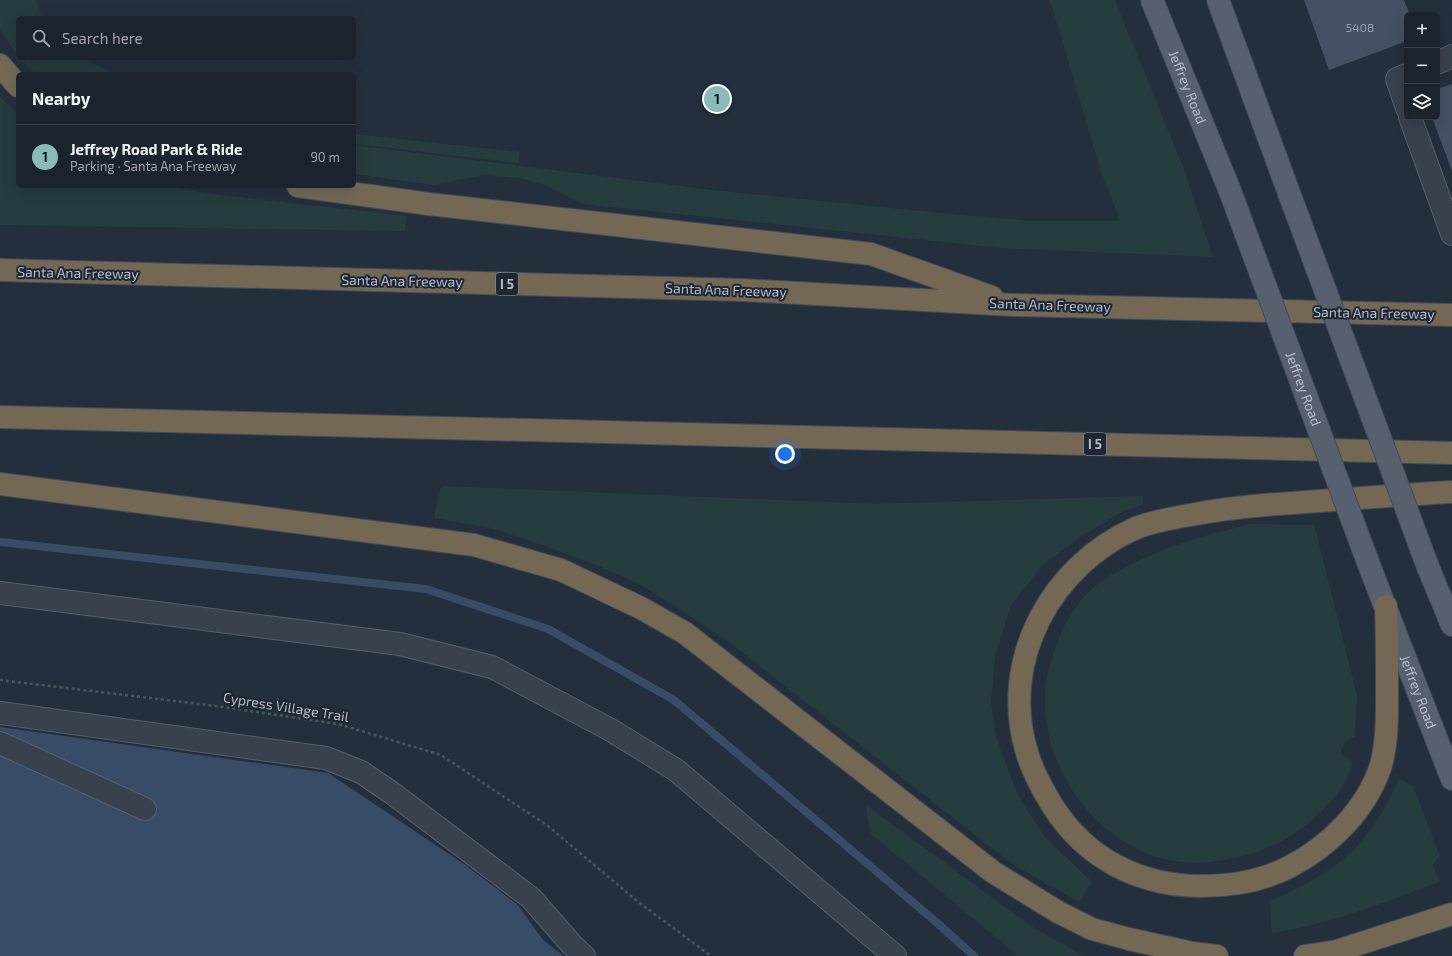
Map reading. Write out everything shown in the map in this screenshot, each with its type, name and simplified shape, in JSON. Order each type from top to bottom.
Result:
[{"type":"highway","points":[[0,66],[16,84]]},
{"type":"highway","points":[[313,188],[429,204],[871,254],[1013,304]]},
{"type":"highway","name":"Santa Ana Freeway","points":[[0,270],[743,290],[1013,304],[1452,315]]},
{"type":"highway","name":"I 5","points":[[0,417],[1452,453]]},
{"type":"highway","points":[[0,484],[474,545],[561,570],[641,608],[685,633],[993,872],[1058,912],[1092,929],[1192,953],[1217,956]]},
{"type":"highway","points":[[1386,606],[1387,720],[1380,766],[1375,780],[1358,810],[1334,837],[1308,858],[1276,874],[1246,883],[1221,886],[1162,884],[1136,875],[1111,863],[1088,848],[1060,817],[1041,786],[1025,746],[1019,691],[1023,666],[1036,623],[1043,612],[1062,583],[1099,548],[1138,527],[1228,507],[1452,492]]},
{"type":"highway","points":[[1305,956],[1337,951],[1452,914]]},
{"type":"main road","name":"Jeffrey Road","points":[[1152,0],[1230,191],[1452,780]]},
{"type":"main road","points":[[1218,0],[1428,567],[1452,625]]},
{"type":"lane","points":[[1440,62],[1452,56]]},
{"type":"lane","points":[[1404,76],[1397,79],[1404,99]]},
{"type":"lane","points":[[1411,120],[1452,234]]},
{"type":"lane","points":[[0,593],[400,644],[492,667],[609,729],[676,770],[895,956]]},
{"type":"lane","points":[[0,714],[326,758],[361,772],[392,793],[531,898],[572,945],[584,956]]},
{"type":"lane","points":[[0,743],[144,809]]},
{"type":"path","name":"Cypress Village Trail","points":[[0,680],[208,705],[338,724],[441,755],[548,826],[637,901],[711,956]]},
{"type":"green space","points":[[0,0],[36,0],[41,16],[16,16],[16,53],[0,30]]},
{"type":"green space","points":[[1050,0],[1115,0],[1185,172],[1213,257],[1001,248],[583,204],[545,185],[520,178],[483,175],[433,185],[356,174],[356,145],[712,190],[961,215],[1033,221],[1120,221],[1101,171]]},
{"type":"green space","points":[[22,60],[87,60],[110,72],[33,72]]},
{"type":"green space","points":[[0,97],[16,112],[16,188],[176,188],[213,194],[407,216],[405,231],[0,225]]},
{"type":"green space","points":[[356,134],[520,152],[519,163],[356,144]]},
{"type":"green space","points":[[441,486],[874,504],[1143,496],[1142,505],[1124,511],[1083,535],[1043,565],[1011,605],[995,657],[991,701],[996,738],[1018,795],[1044,836],[1092,882],[1079,902],[1012,864],[729,642],[639,584],[594,564],[491,528],[434,518]]},
{"type":"green space","points":[[1250,524],[1314,525],[1357,695],[1355,737],[1345,743],[1341,754],[1352,762],[1344,783],[1329,804],[1301,829],[1278,843],[1247,855],[1214,862],[1180,862],[1164,859],[1139,850],[1116,836],[1095,819],[1078,798],[1063,775],[1053,750],[1047,724],[1045,697],[1048,672],[1068,619],[1086,594],[1104,579],[1154,553],[1201,537]]},
{"type":"green space","points":[[1399,778],[1413,786],[1440,856],[1433,865],[1440,882],[1378,905],[1337,918],[1272,933],[1270,901],[1314,880],[1332,868],[1348,854],[1363,839],[1376,822]]},
{"type":"green space","points":[[866,805],[1031,926],[1084,956],[1018,956],[870,833]]},
{"type":"water","points":[[0,727],[328,773],[464,864],[518,905],[543,940],[564,956],[0,956]]},
{"type":"building","points":[[1304,0],[1404,0],[1409,12],[1404,12],[1404,42],[1329,70]]},
{"type":"building","points":[[1452,84],[1452,171],[1433,120],[1440,120],[1440,88]]},
{"type":"waterway","points":[[0,542],[426,589],[548,629],[674,700],[935,921],[974,956]]},
{"type":"place","name":"Jeffrey Road Park & Ride","points":[[717,99]]}]
